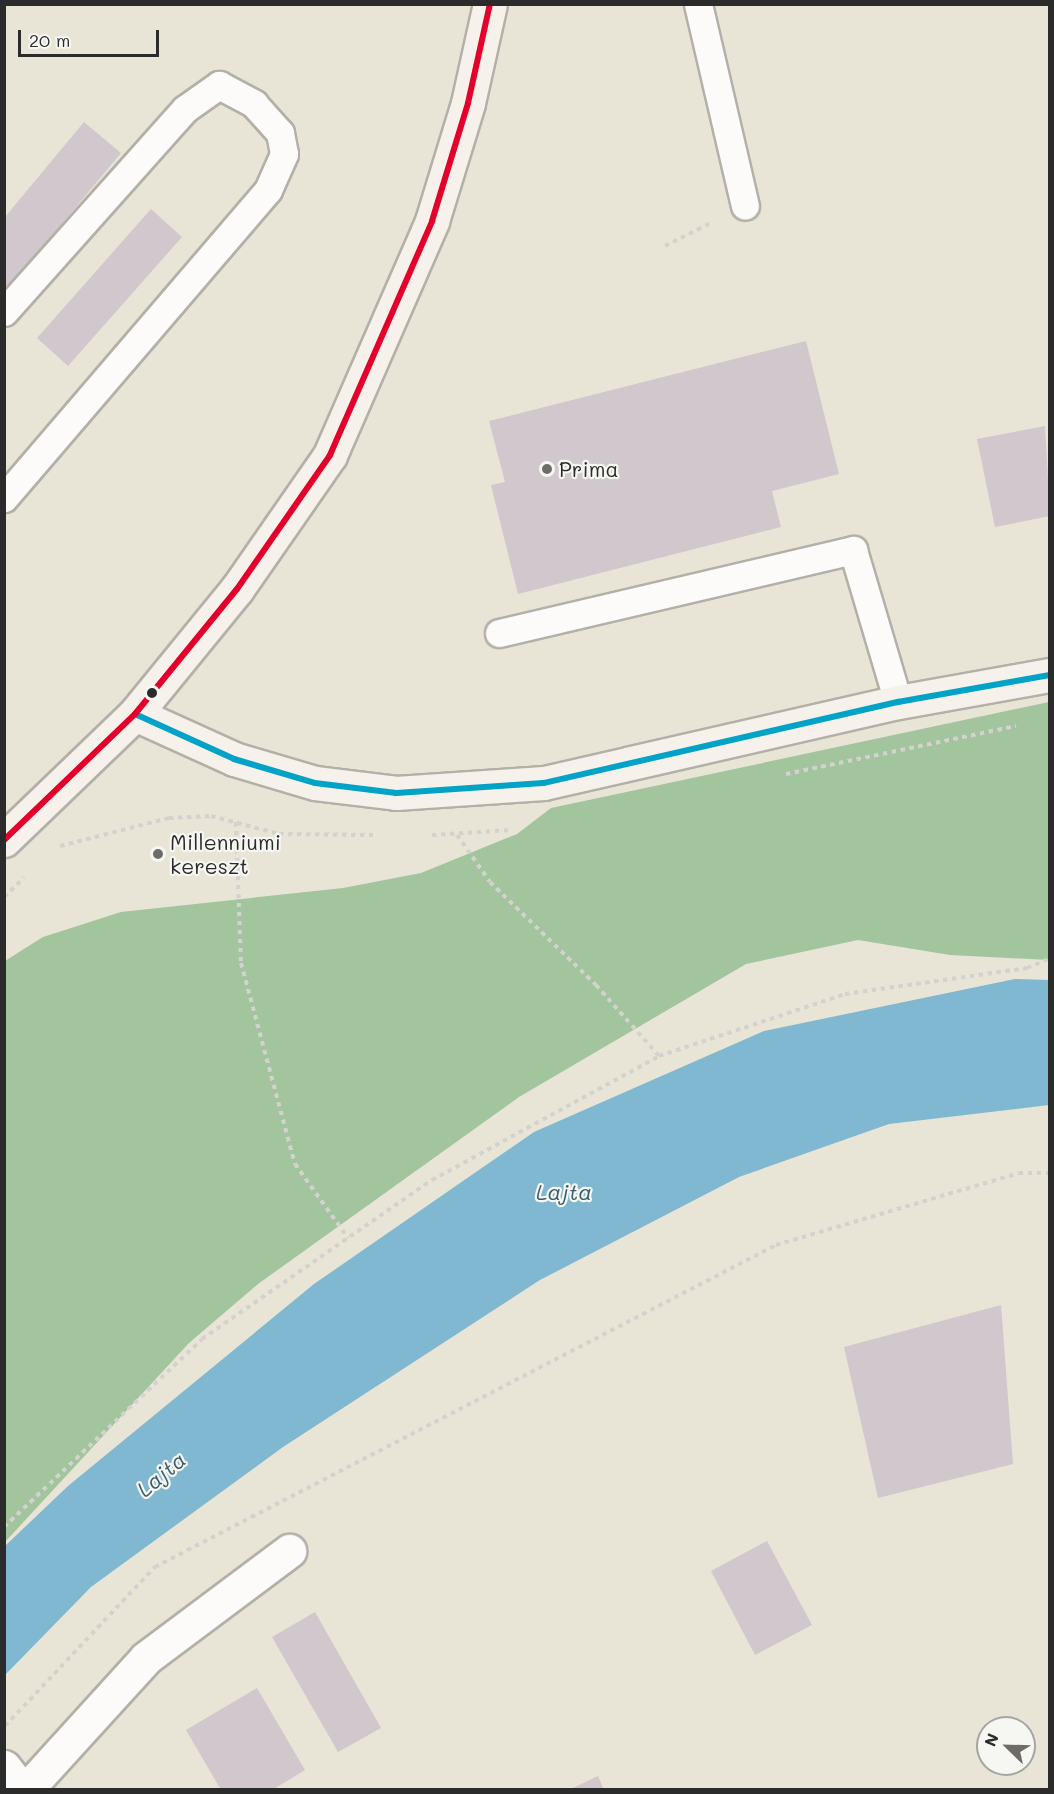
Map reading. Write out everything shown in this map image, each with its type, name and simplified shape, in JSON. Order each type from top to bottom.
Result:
[{"type":"main road","points":[[4,840],[135,714],[237,589],[330,455],[432,221],[468,103],[490,4]]},
{"type":"main road","points":[[135,714],[254,765],[315,783],[396,793],[544,783],[898,702],[1050,675]]},
{"type":"street","points":[[4,1767],[24,1790],[146,1658],[290,1551]]},
{"type":"lane","points":[[698,4],[745,206]]},
{"type":"lane","points":[[4,312],[185,109],[219,85],[254,104],[280,134],[285,154],[268,190],[4,498]]},
{"type":"lane","points":[[499,633],[852,550],[898,702]]},
{"type":"path","points":[[665,246],[745,206]]},
{"type":"path","points":[[58,846],[170,818],[211,816],[279,834],[384,835]]},
{"type":"path","points":[[236,822],[241,963],[296,1164],[348,1238]]},
{"type":"path","points":[[427,835],[457,835],[490,882],[596,985],[658,1056]]},
{"type":"path","points":[[4,1527],[202,1339],[432,1180],[658,1056],[845,994],[1027,968],[1050,958]]},
{"type":"path","points":[[4,1727],[155,1567],[776,1245],[1019,1173],[1050,1173]]},
{"type":"green space","points":[[1049,702],[1049,960],[950,955],[858,940],[746,964],[519,1097],[258,1284],[189,1343],[5,1542],[5,961],[43,937],[121,912],[343,888],[421,873],[517,834],[551,808]]},
{"type":"water","name":"Lajta","points":[[1015,979],[1049,980],[1049,1105],[889,1124],[739,1177],[540,1280],[283,1447],[91,1587],[5,1675],[5,1546],[68,1486],[314,1284],[534,1132],[764,1031]]},
{"type":"building","points":[[84,122],[121,153],[5,292],[5,217]]},
{"type":"building","points":[[151,209],[182,237],[68,366],[37,338]]},
{"type":"building","points":[[806,341],[839,474],[772,491],[781,527],[518,594],[491,485],[505,482],[489,421]]},
{"type":"building","points":[[1045,426],[1050,516],[995,527],[977,439]]},
{"type":"building","points":[[1001,1305],[1013,1464],[878,1498],[844,1347]]},
{"type":"building","points":[[767,1541],[812,1625],[755,1655],[711,1571]]},
{"type":"building","points":[[315,1612],[381,1728],[338,1752],[272,1637]]},
{"type":"building","points":[[257,1688],[305,1770],[272,1790],[221,1790],[186,1730]]},
{"type":"building","points":[[598,1776],[604,1790],[569,1790]]},
{"type":"transit line","points":[[4,840],[135,714],[237,589],[330,455],[432,221],[468,103],[490,4]]},
{"type":"transit line","points":[[135,714],[234,759],[315,783],[396,793],[544,783],[898,702],[1050,675]]},
{"type":"place","name":"Prima","points":[[547,469]]},
{"type":"place","name":"Millenniumi kereszt","points":[[158,854]]}]
